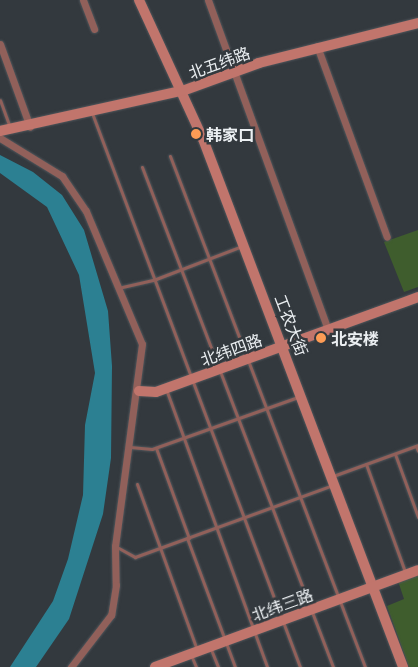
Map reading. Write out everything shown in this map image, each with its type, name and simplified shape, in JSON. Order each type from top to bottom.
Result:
[{"type":"street","points":[[83,0],[94,29]]},
{"type":"street","name":"工农大街","points":[[139,0],[181,89],[285,343],[302,395],[375,586],[403,667]]},
{"type":"street","points":[[208,0],[232,71],[327,328]]},
{"type":"street","name":"北五纬路","points":[[5,130],[30,127],[181,89],[232,71],[418,22]]},
{"type":"street","points":[[0,44],[30,127]]},
{"type":"street","points":[[318,48],[387,237]]},
{"type":"street","name":"工农大街","points":[[181,89],[285,343]]},
{"type":"street","points":[[0,138],[62,176],[101,239],[117,288],[140,336],[139,391],[115,546],[116,585],[111,615],[71,667]]},
{"type":"street","name":"北纬四路","points":[[327,328],[418,292]]},
{"type":"street","name":"北纬四路","points":[[139,391],[165,389],[285,343],[418,297]]},
{"type":"street","name":"北纬三路","points":[[156,667],[418,570]]},
{"type":"lane","points":[[0,100],[5,130]]},
{"type":"lane","points":[[92,112],[300,667]]},
{"type":"lane","points":[[170,156],[268,407],[365,667]]},
{"type":"lane","points":[[142,167],[183,269],[333,667]]},
{"type":"lane","points":[[117,288],[156,279],[244,246]]},
{"type":"lane","points":[[165,389],[267,667]]},
{"type":"lane","points":[[130,447],[156,448],[302,395]]},
{"type":"lane","points":[[115,546],[134,557],[302,497],[366,464],[417,445],[418,451]]},
{"type":"lane","points":[[156,448],[235,667]]},
{"type":"lane","points":[[395,454],[418,517]]},
{"type":"lane","points":[[366,464],[406,574]]},
{"type":"lane","points":[[137,484],[161,548],[194,653],[196,667]]},
{"type":"lane","points":[[210,647],[218,667]]},
{"type":"green space","points":[[418,230],[418,287],[404,292],[384,242]]},
{"type":"green space","points":[[418,573],[418,667],[409,667],[387,606],[404,599],[398,581]]},
{"type":"water","points":[[0,155],[33,172],[62,195],[84,230],[108,311],[112,366],[111,458],[103,514],[69,619],[36,667],[10,667],[53,601],[68,559],[83,495],[85,425],[95,373],[79,275],[47,207],[0,173]]},
{"type":"place","name":"韩家口","points":[[196,134]]},
{"type":"place","name":"北安楼","points":[[321,338]]}]
